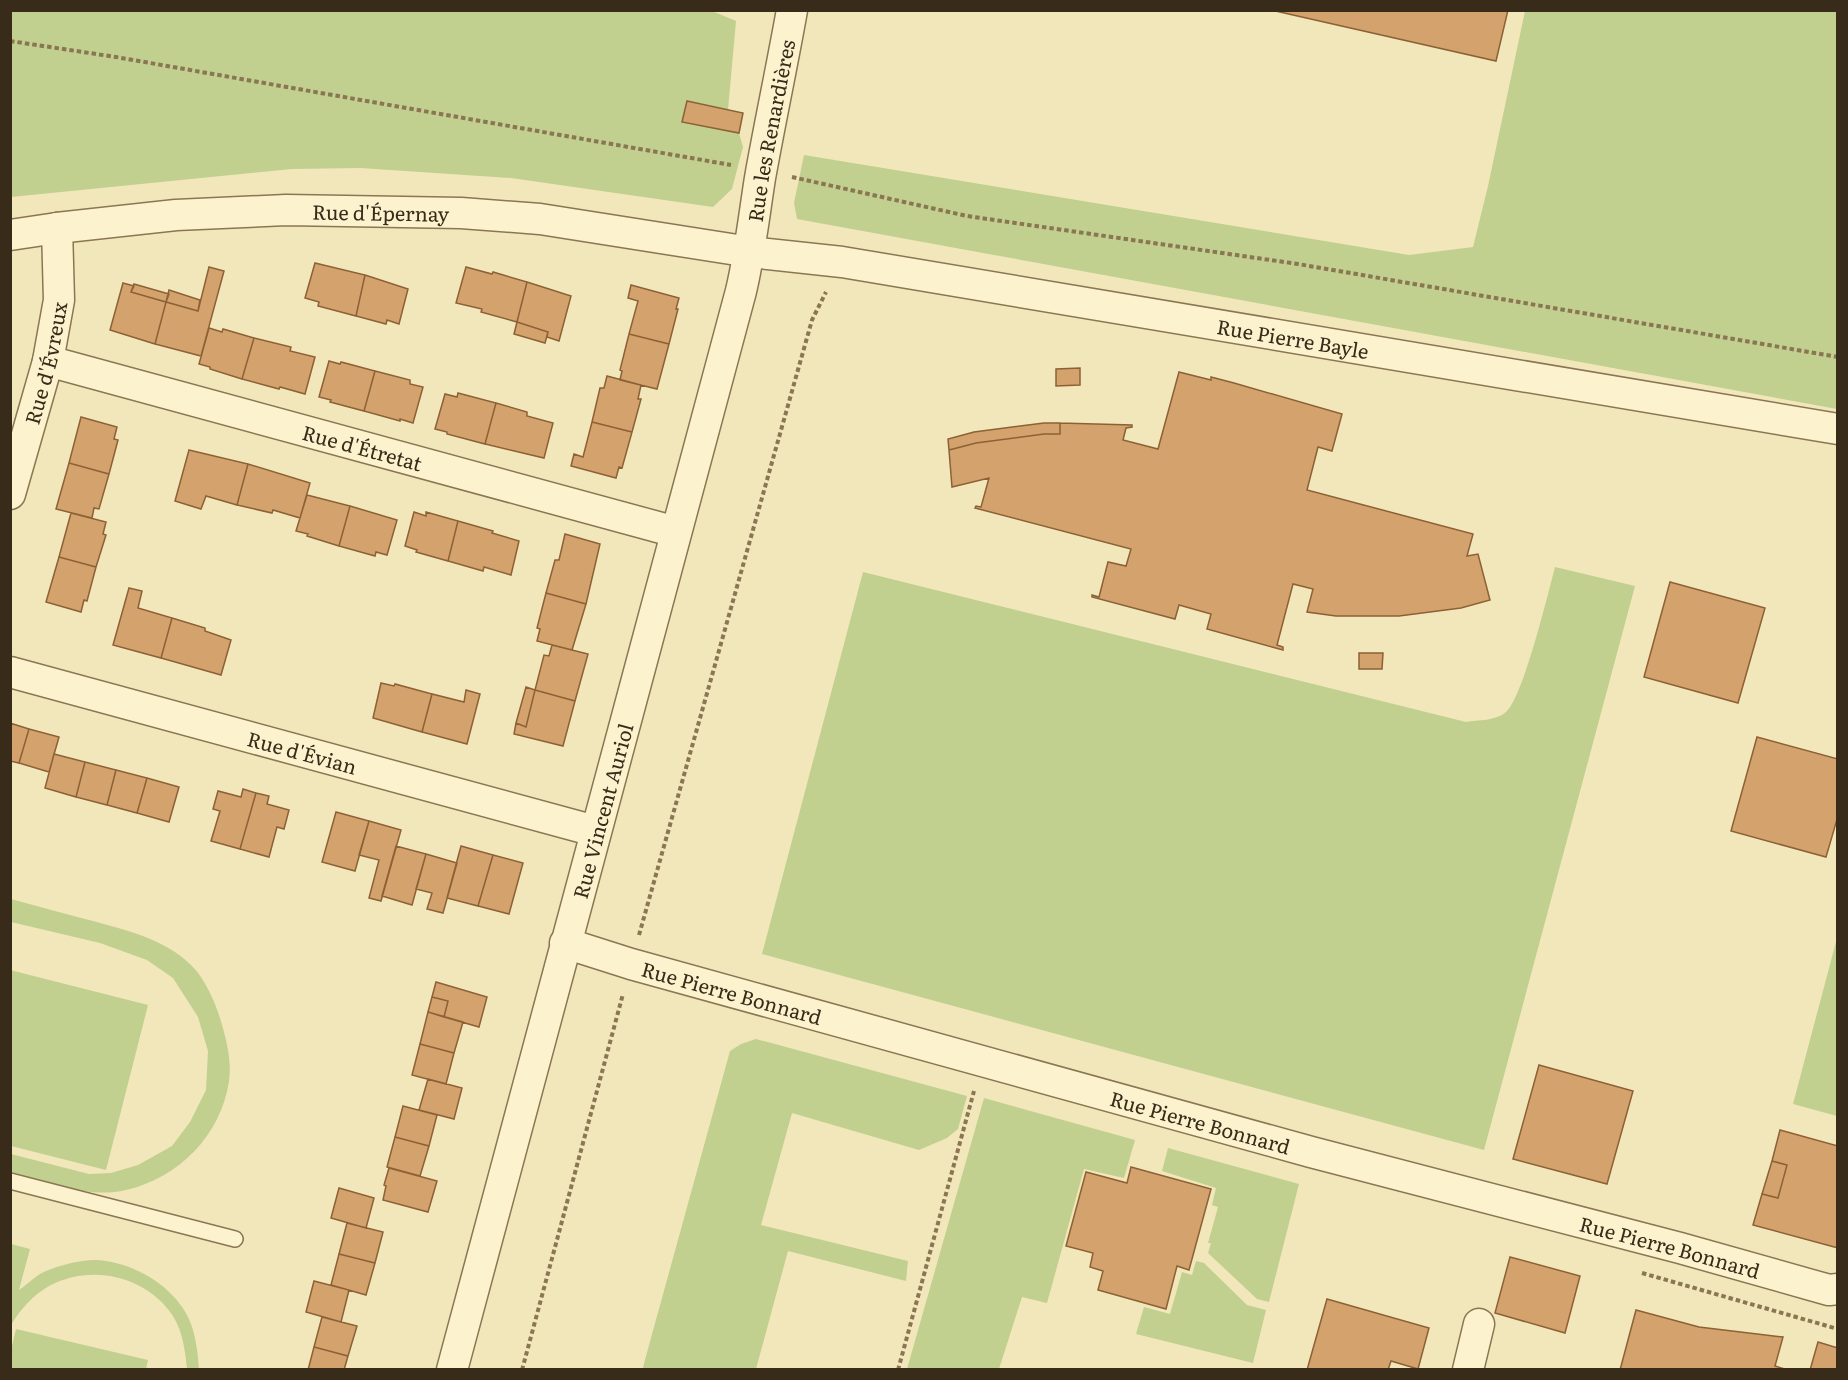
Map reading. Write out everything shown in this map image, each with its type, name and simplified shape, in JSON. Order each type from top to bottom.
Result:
[{"type":"street","name":"Rue les Renardières","points":[[750,252],[753,220],[792,10]]},
{"type":"street","name":"Rue d'Épernay","points":[[10,235],[176,215],[286,210],[462,213],[540,219],[750,252]]},
{"type":"street","name":"Rue d'Évreux","points":[[10,494],[48,361],[59,300],[57,228]]},
{"type":"street","name":"Rue Pierre Bayle","points":[[750,252],[842,262],[1838,429]]},
{"type":"street","name":"Rue Vincent Auriol","points":[[452,1370],[750,252]]},
{"type":"street","name":"Rue d'Étretat","points":[[48,361],[676,532]]},
{"type":"street","name":"Rue d'Évian","points":[[10,672],[595,831]]},
{"type":"street","name":"Rue Pierre Bonnard","points":[[566,943],[631,964],[1320,1154],[1680,1248],[1829,1290],[1838,1289]]},
{"type":"street","points":[[1468,1370],[1479,1324]]},
{"type":"lane","points":[[10,1181],[235,1239]]},
{"type":"path","points":[[10,42],[128,59],[762,171],[967,216],[1298,264],[1838,357]]},
{"type":"path","points":[[522,1370],[631,964],[812,320],[842,262]]},
{"type":"path","points":[[898,1370],[982,1061]]},
{"type":"green space","points":[[10,11],[712,11],[736,21],[728,110],[687,101],[682,122],[739,133],[743,147],[732,189],[713,207],[511,178],[360,168],[292,169],[11,197]]},
{"type":"green space","points":[[1525,11],[1837,11],[1837,409],[797,219],[794,203],[804,155],[1409,255],[1473,247]]},
{"type":"green space","points":[[1555,567],[1635,586],[1484,1150],[762,954],[863,572],[1466,722],[1487,720],[1502,715],[1513,703],[1527,667]]},
{"type":"green space","points":[[11,899],[156,941],[181,956],[197,971],[205,984],[224,1033],[229,1057],[229,1081],[217,1119],[207,1136],[180,1164],[163,1176],[126,1190],[97,1192],[68,1188],[11,1172],[11,1154],[89,1174],[111,1173],[138,1165],[172,1146],[190,1122],[206,1090],[208,1051],[198,1017],[173,978],[147,960],[100,943],[11,922]]},
{"type":"green space","points":[[1837,938],[1837,1116],[1793,1104]]},
{"type":"green space","points":[[10,970],[148,1005],[106,1170],[11,1146]]},
{"type":"green space","points":[[756,1039],[967,1096],[958,1129],[947,1138],[919,1150],[792,1113],[761,1225],[908,1261],[906,1281],[788,1251],[756,1369],[644,1369],[730,1051]]},
{"type":"green space","points":[[984,1098],[1135,1140],[1124,1178],[1084,1169],[1047,1303],[1022,1297],[999,1369],[907,1369]]},
{"type":"green space","points":[[1168,1148],[1299,1184],[1269,1302],[1257,1299],[1208,1253],[1211,1243],[1208,1243],[1218,1207],[1212,1205],[1216,1188],[1162,1171]]},
{"type":"green space","points":[[11,1244],[30,1249],[19,1290],[46,1271],[70,1263],[89,1260],[124,1265],[152,1279],[165,1288],[185,1311],[194,1335],[199,1369],[187,1369],[179,1328],[162,1302],[149,1291],[117,1277],[82,1275],[49,1286],[27,1303],[11,1325]]},
{"type":"green space","points":[[1196,1261],[1204,1263],[1247,1305],[1266,1310],[1253,1363],[1136,1334],[1144,1307],[1170,1314],[1182,1272],[1192,1275]]},
{"type":"green space","points":[[16,1329],[148,1360],[146,1369],[11,1369],[11,1350]]},
{"type":"building","points":[[1271,10],[1508,10],[1496,61]]},
{"type":"building","points":[[687,101],[743,113],[739,133],[682,122]]},
{"type":"building","points":[[315,263],[365,275],[356,316],[318,306],[319,302],[305,298]]},
{"type":"building","points":[[209,267],[224,271],[201,356],[155,344],[166,302],[198,311]]},
{"type":"building","points":[[466,267],[527,282],[517,322],[481,312],[482,309],[456,303]]},
{"type":"building","points":[[365,275],[408,289],[399,324],[387,320],[386,324],[356,316]]},
{"type":"building","points":[[527,282],[571,296],[559,341],[547,337],[548,332],[517,322]]},
{"type":"building","points":[[123,283],[134,286],[131,292],[166,302],[155,344],[110,330]]},
{"type":"building","points":[[134,284],[169,294],[166,302],[131,292]]},
{"type":"building","points":[[631,285],[679,298],[669,344],[629,334],[638,301],[628,298]]},
{"type":"building","points":[[169,290],[200,300],[198,311],[166,302]]},
{"type":"building","points":[[517,322],[548,332],[545,343],[514,334]]},
{"type":"building","points":[[209,328],[222,332],[223,329],[254,338],[242,379],[199,364]]},
{"type":"building","points":[[629,334],[669,344],[657,389],[620,380],[622,371],[620,370]]},
{"type":"building","points":[[254,338],[291,347],[290,351],[315,357],[305,394],[242,379]]},
{"type":"building","points":[[329,361],[375,371],[364,411],[319,397]]},
{"type":"building","points":[[1080,368],[1080,385],[1056,386],[1056,369]]},
{"type":"building","points":[[375,371],[410,380],[410,384],[423,387],[413,423],[364,411]]},
{"type":"building","points":[[1179,372],[1211,380],[1211,377],[1342,414],[1332,451],[1318,447],[1307,490],[1473,534],[1467,556],[1478,554],[1490,600],[1461,608],[1399,616],[1336,616],[1307,612],[1313,589],[1293,584],[1277,645],[1283,647],[1283,650],[1207,629],[1211,614],[1179,605],[1175,619],[1092,597],[1092,595],[1099,597],[1108,562],[1126,566],[1131,549],[975,508],[976,506],[981,507],[989,478],[952,487],[949,450],[976,443],[1060,434],[1060,423],[1132,425],[1126,428],[1123,440],[1158,449]]},
{"type":"building","points":[[607,376],[641,385],[638,399],[641,399],[632,432],[592,422],[600,388],[604,388]]},
{"type":"building","points":[[458,393],[496,403],[485,444],[435,429],[445,394],[457,397]]},
{"type":"building","points":[[496,403],[527,412],[527,416],[553,423],[544,458],[485,444]]},
{"type":"building","points":[[81,417],[117,427],[114,439],[118,440],[109,474],[69,463]]},
{"type":"building","points":[[592,422],[632,432],[622,468],[619,467],[616,478],[571,466],[574,454],[583,457]]},
{"type":"building","points":[[1060,423],[1060,434],[976,443],[949,450],[948,439],[974,432]]},
{"type":"building","points":[[189,450],[248,464],[237,505],[206,496],[201,509],[175,501]]},
{"type":"building","points":[[69,463],[109,474],[99,509],[94,508],[92,518],[56,509]]},
{"type":"building","points":[[248,464],[310,483],[300,518],[273,510],[272,513],[237,505]]},
{"type":"building","points":[[307,495],[350,506],[339,546],[296,531]]},
{"type":"building","points":[[350,506],[397,520],[387,555],[376,552],[375,556],[339,546]]},
{"type":"building","points":[[414,512],[426,516],[426,512],[458,521],[448,561],[416,552],[417,550],[405,546]]},
{"type":"building","points":[[71,513],[106,522],[103,534],[106,535],[96,567],[59,557]]},
{"type":"building","points":[[458,521],[519,541],[511,575],[484,567],[483,571],[448,561]]},
{"type":"building","points":[[565,534],[600,544],[586,604],[546,593],[555,560],[559,560]]},
{"type":"building","points":[[59,557],[96,567],[87,601],[84,600],[81,612],[46,602]]},
{"type":"building","points":[[1670,582],[1765,608],[1738,703],[1644,677]]},
{"type":"building","points":[[129,588],[142,591],[138,608],[172,618],[161,658],[113,645]]},
{"type":"building","points":[[546,593],[586,604],[572,650],[537,641],[540,629],[537,628]]},
{"type":"building","points":[[172,618],[205,628],[205,631],[231,640],[221,675],[161,658]]},
{"type":"building","points":[[552,645],[588,654],[575,701],[535,690],[544,655],[549,656]]},
{"type":"building","points":[[1359,653],[1383,653],[1382,669],[1359,669]]},
{"type":"building","points":[[381,683],[394,686],[395,684],[432,694],[422,732],[373,718]]},
{"type":"building","points":[[526,687],[535,690],[526,727],[516,723]]},
{"type":"building","points":[[466,690],[480,694],[467,744],[422,732],[432,694],[464,702]]},
{"type":"building","points":[[535,690],[575,701],[563,746],[514,734],[516,723],[526,727]]},
{"type":"building","points":[[10,723],[29,729],[19,763],[10,761]]},
{"type":"building","points":[[29,729],[59,737],[49,772],[19,763]]},
{"type":"building","points":[[1757,737],[1838,759],[1838,816],[1826,857],[1731,831]]},
{"type":"building","points":[[54,754],[85,762],[76,797],[45,788]]},
{"type":"building","points":[[85,762],[116,770],[107,805],[76,797]]},
{"type":"building","points":[[116,770],[147,778],[137,813],[107,805]]},
{"type":"building","points":[[147,778],[179,787],[169,822],[137,813]]},
{"type":"building","points":[[243,789],[256,793],[240,849],[211,841],[220,811],[213,809],[218,791],[241,797]]},
{"type":"building","points":[[256,793],[269,796],[267,804],[289,810],[284,829],[277,827],[269,857],[240,849]]},
{"type":"building","points":[[336,812],[369,821],[355,871],[322,862]]},
{"type":"building","points":[[369,821],[401,830],[381,901],[369,898],[379,860],[359,855]]},
{"type":"building","points":[[396,846],[426,854],[412,905],[382,896]]},
{"type":"building","points":[[461,846],[493,855],[478,906],[447,898]]},
{"type":"building","points":[[426,854],[457,863],[443,913],[427,909],[432,893],[416,889]]},
{"type":"building","points":[[493,855],[523,863],[509,914],[478,906]]},
{"type":"building","points":[[436,982],[487,997],[479,1027],[444,1017],[448,1001],[432,997]]},
{"type":"building","points":[[432,997],[448,1001],[444,1017],[428,1012]]},
{"type":"building","points":[[428,1012],[463,1022],[454,1053],[420,1044]]},
{"type":"building","points":[[420,1044],[454,1053],[446,1084],[412,1075]]},
{"type":"building","points":[[1539,1065],[1633,1091],[1607,1184],[1513,1159]]},
{"type":"building","points":[[428,1079],[462,1088],[454,1119],[419,1110]]},
{"type":"building","points":[[403,1106],[437,1115],[429,1146],[395,1137]]},
{"type":"building","points":[[1780,1130],[1838,1146],[1838,1248],[1753,1225],[1762,1194],[1778,1198],[1787,1165],[1772,1161]]},
{"type":"building","points":[[395,1137],[429,1146],[420,1176],[387,1167]]},
{"type":"building","points":[[1772,1161],[1787,1165],[1778,1198],[1762,1194]]},
{"type":"building","points":[[1131,1167],[1211,1189],[1189,1270],[1177,1266],[1166,1309],[1098,1290],[1103,1271],[1090,1267],[1093,1253],[1066,1246],[1086,1172],[1127,1183]]},
{"type":"building","points":[[389,1168],[437,1181],[428,1212],[383,1200]]},
{"type":"building","points":[[339,1188],[374,1198],[366,1228],[331,1218]]},
{"type":"building","points":[[347,1223],[383,1232],[375,1263],[339,1254]]},
{"type":"building","points":[[339,1254],[375,1263],[366,1295],[331,1285]]},
{"type":"building","points":[[1510,1257],[1580,1276],[1565,1333],[1495,1313]]},
{"type":"building","points":[[314,1281],[349,1290],[341,1322],[306,1312]]},
{"type":"building","points":[[1327,1299],[1429,1328],[1418,1369],[1391,1361],[1388,1370],[1307,1370]]},
{"type":"building","points":[[1636,1310],[1699,1327],[1783,1337],[1775,1366],[1788,1370],[1620,1370]]},
{"type":"building","points":[[322,1317],[357,1326],[348,1356],[314,1347]]},
{"type":"building","points":[[1818,1342],[1838,1348],[1838,1370],[1810,1370]]},
{"type":"building","points":[[314,1347],[348,1356],[344,1370],[308,1370]]}]
